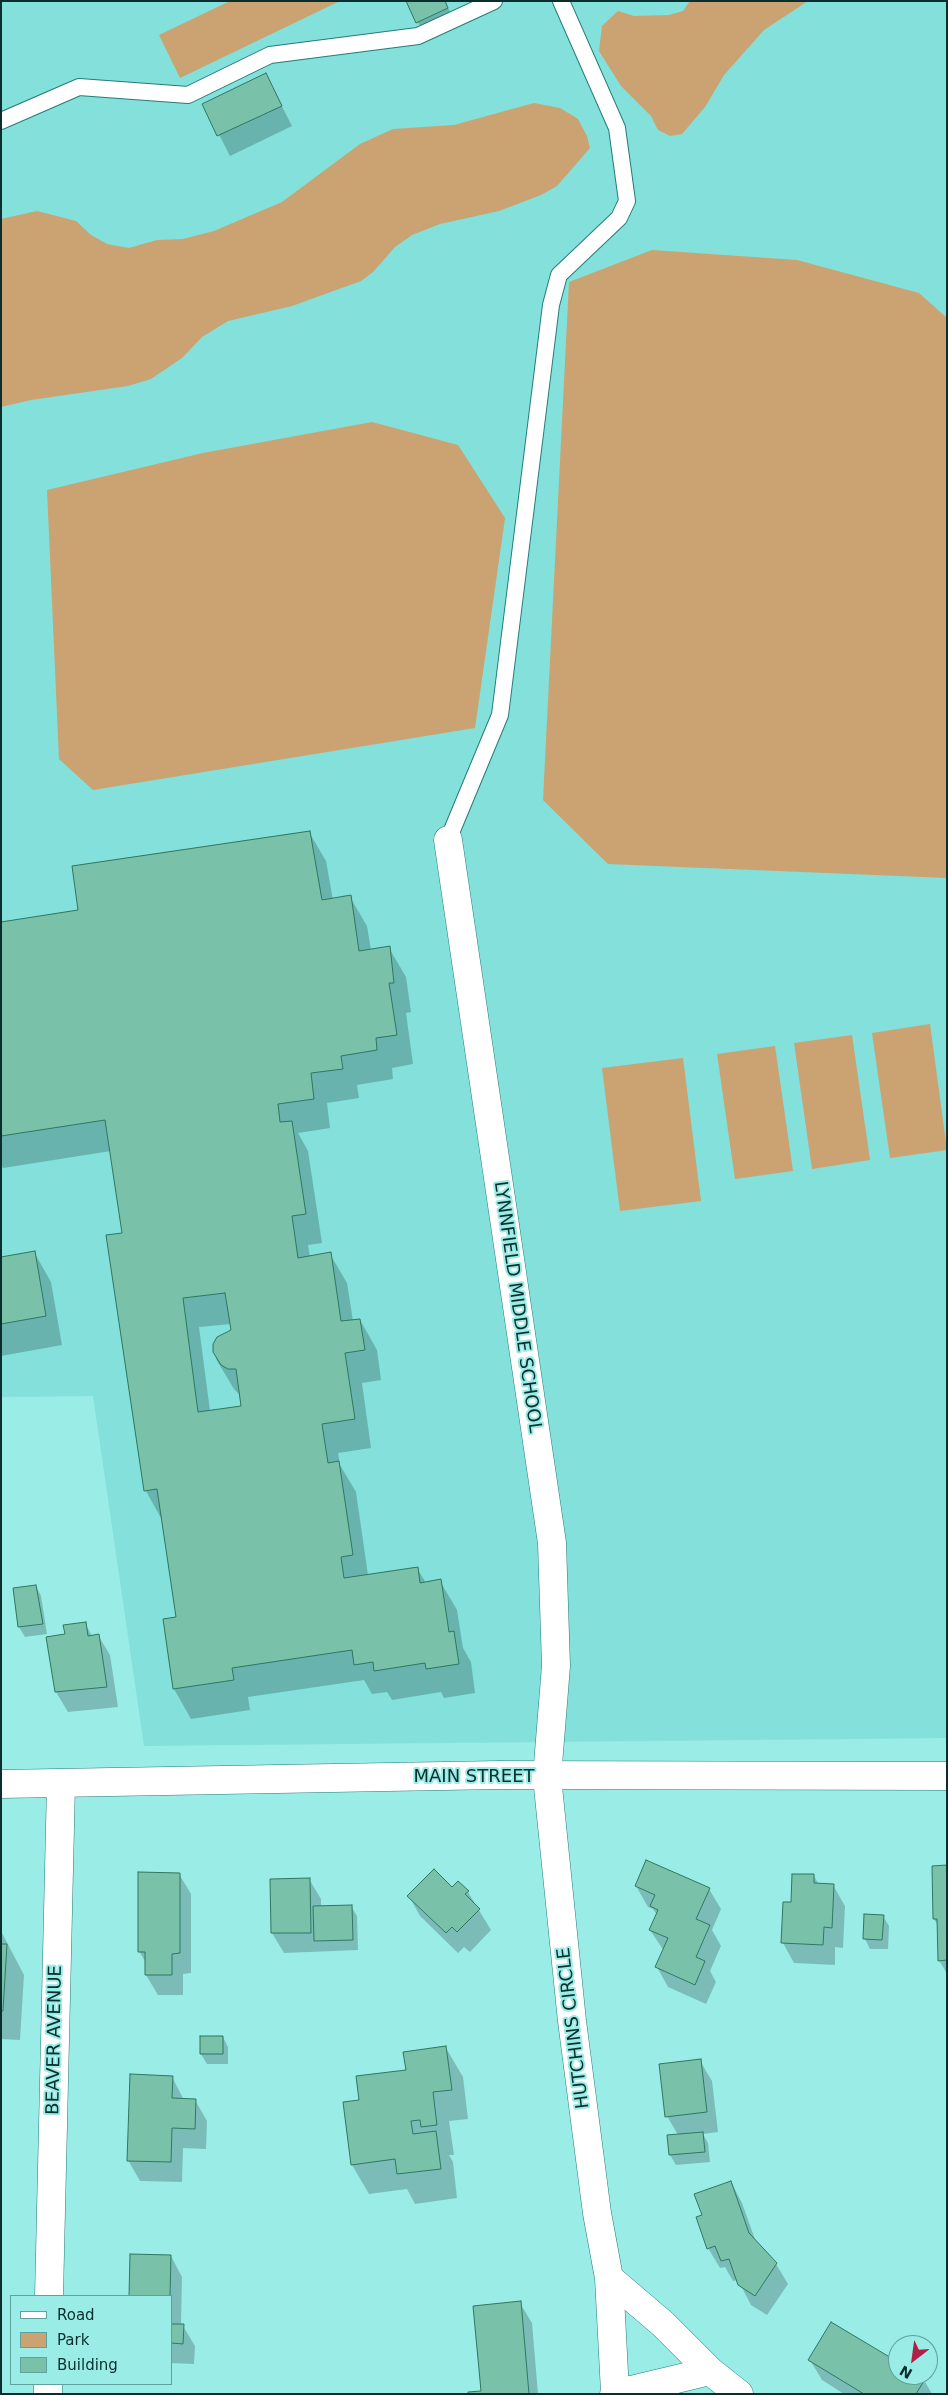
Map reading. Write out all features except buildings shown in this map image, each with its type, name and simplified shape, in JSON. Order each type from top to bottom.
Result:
[{"type":"street","name":"LYNNFIELD MIDDLE SCHOOL","points":[[448,840],[552,1543],[556,1666],[547,1777]]},
{"type":"street","name":"MAIN STREET","points":[[1,1784],[489,1775],[547,1777],[947,1776]]},
{"type":"street","name":"HUTCHINS CIRCLE","points":[[547,1777],[572,2021],[597,2213],[609,2278],[615,2393],[710,2371]]},
{"type":"street","name":"BEAVER AVENUE","points":[[49,2295],[61,1784]]},
{"type":"street","points":[[609,2278],[663,2324],[710,2371],[739,2394]]},
{"type":"lane","points":[[1,121],[79,87],[188,94],[270,55],[418,36],[494,1]]},
{"type":"lane","points":[[448,840],[500,715],[553,297],[559,275],[619,218],[627,201],[617,128],[589,60],[561,1]]},
{"type":"shaded area","points":[[1,1],[947,1],[947,1738],[144,1746],[93,1396],[1,1397]]},
{"type":"green space","points":[[230,1],[340,1],[180,78],[159,35]]},
{"type":"green space","points":[[690,1],[808,1],[764,30],[724,75],[705,107],[682,134],[670,136],[658,130],[651,116],[621,86],[599,51],[602,26],[618,11],[634,16],[669,15],[683,11]]},
{"type":"green space","points":[[534,103],[560,108],[578,119],[587,136],[590,148],[557,186],[541,195],[499,211],[440,224],[412,235],[395,247],[373,272],[361,281],[292,306],[228,321],[202,337],[182,358],[151,379],[128,386],[31,400],[1,407],[1,219],[37,211],[76,221],[91,235],[107,244],[129,248],[157,240],[183,239],[214,231],[282,202],[360,144],[393,129],[454,125]]},
{"type":"green space","points":[[652,250],[797,260],[919,293],[947,318],[947,878],[608,864],[543,800],[569,282]]},
{"type":"green space","points":[[372,422],[458,445],[505,518],[475,728],[93,790],[59,759],[47,490],[203,453]]},
{"type":"green space","points":[[930,1024],[947,1150],[890,1158],[872,1033]]},
{"type":"green space","points":[[852,1035],[870,1160],[812,1169],[794,1043]]},
{"type":"green space","points":[[775,1046],[793,1171],[735,1179],[717,1054]]},
{"type":"green space","points":[[683,1058],[701,1201],[620,1211],[602,1068]]}]
